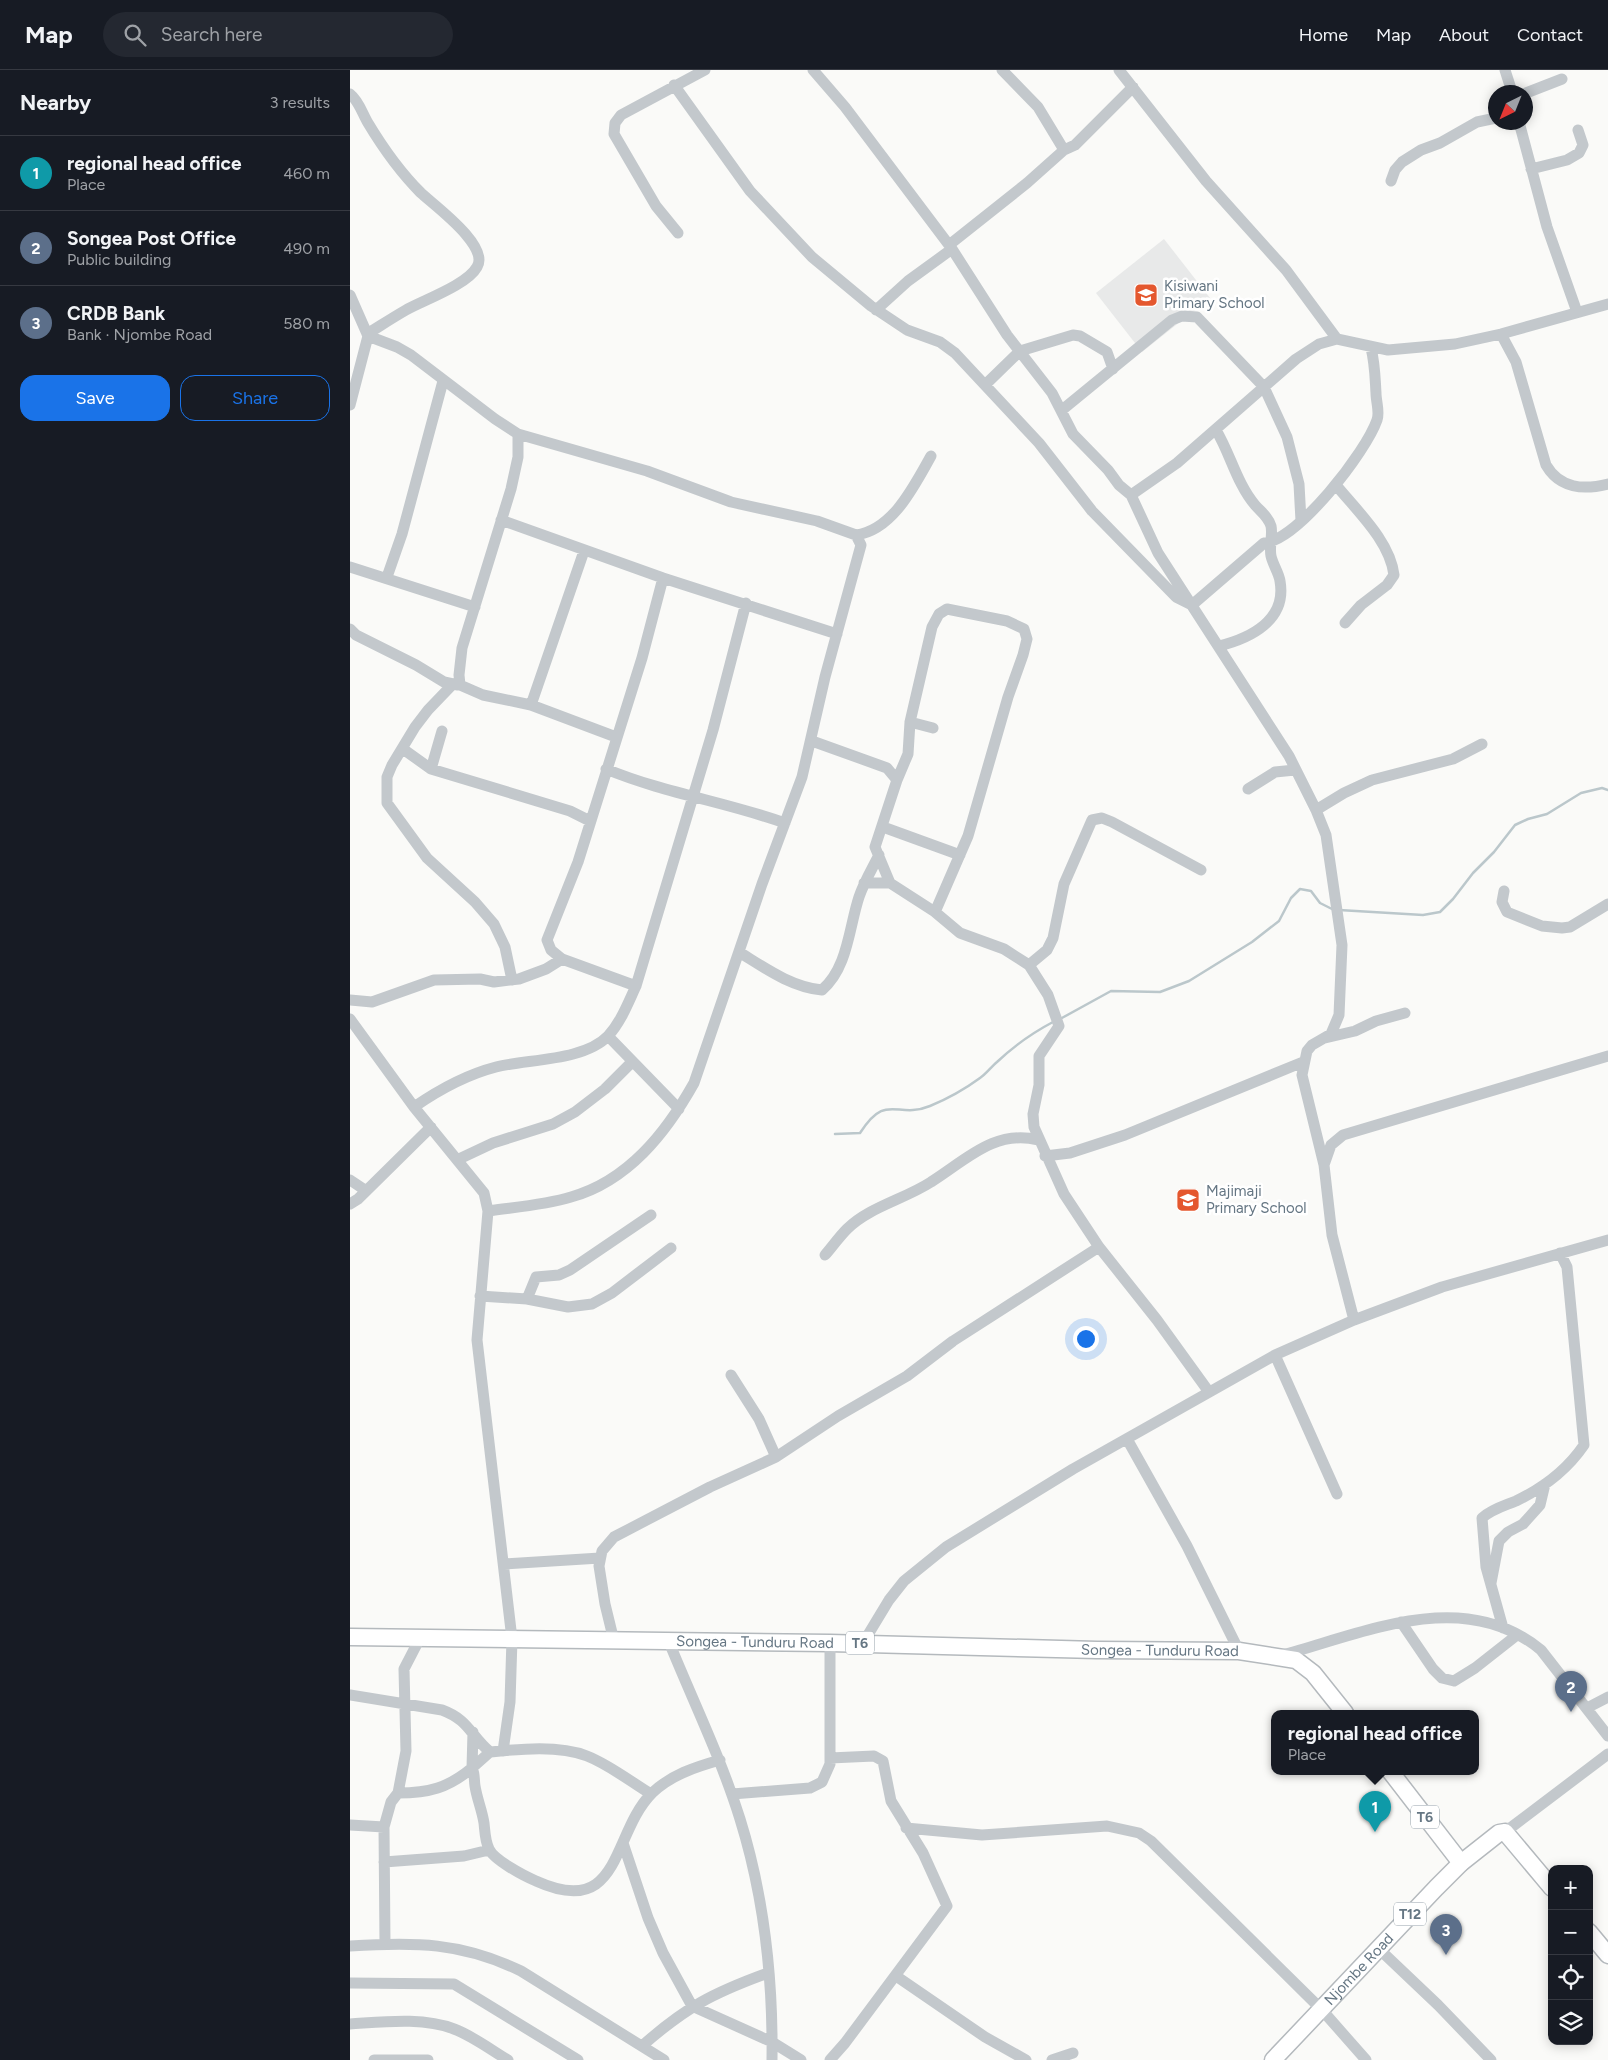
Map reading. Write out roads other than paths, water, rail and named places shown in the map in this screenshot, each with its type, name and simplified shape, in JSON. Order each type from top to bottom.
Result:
[{"type":"highway","name":"Songea - Tunduru Road","points":[[350,1637],[419,1640],[830,1642],[1097,1650],[1239,1651],[1296,1660],[1304,1665],[1342,1710]]},
{"type":"highway","name":"T6","points":[[1393,1775],[1461,1863]]},
{"type":"highway","name":"Njombe Road","points":[[1273,2060],[1461,1863],[1499,1833],[1505,1832]]},
{"type":"highway","points":[[1505,1832],[1548,1883]]},
{"type":"highway","points":[[1593,1937],[1608,1955]]},
{"type":"street","points":[[678,233],[656,206],[614,134],[613,128],[621,115],[705,70]]},
{"type":"street","points":[[813,70],[845,107],[950,247],[1007,335],[1052,392],[1072,434],[1108,470],[1119,485],[1131,495],[1158,553],[1219,646],[1295,770],[1316,810],[1326,835],[1340,926],[1342,977],[1339,1015],[1337,1023],[1325,1038]]},
{"type":"street","points":[[1119,70],[1206,180],[1286,270],[1337,339]]},
{"type":"street","points":[[1505,70],[1510,85]]},
{"type":"street","points":[[1008,73],[1038,107],[1064,150]]},
{"type":"street","points":[[1533,90],[1562,79]]},
{"type":"street","points":[[674,85],[750,191],[812,257],[876,310],[907,330],[940,342],[955,353],[986,384],[1007,411],[1039,443],[1092,511],[1176,597],[1192,605]]},
{"type":"street","points":[[876,310],[1064,150],[1080,141],[1133,87]]},
{"type":"street","points":[[350,94],[357,101],[367,122],[394,161],[422,193],[467,236],[479,254],[480,260],[478,267],[465,279],[405,311],[367,335]]},
{"type":"street","points":[[1391,180],[1395,170],[1402,162],[1421,150],[1440,143],[1477,122],[1488,120]]},
{"type":"street","points":[[1521,130],[1547,227],[1577,312]]},
{"type":"street","points":[[1531,169],[1567,160],[1580,153],[1583,144],[1578,130]]},
{"type":"street","points":[[350,295],[367,335],[350,405]]},
{"type":"street","points":[[1131,495],[1177,463],[1308,350],[1337,339],[1371,348],[1388,350],[1455,344],[1501,334],[1608,304]]},
{"type":"street","points":[[1062,410],[1172,320],[1182,316],[1193,316],[1205,323],[1264,387],[1287,437],[1299,484],[1301,521]]},
{"type":"street","points":[[1501,334],[1516,362],[1546,466],[1558,480],[1577,488],[1592,488],[1608,484]]},
{"type":"street","points":[[367,335],[398,347],[518,434],[647,471],[731,502],[817,521],[856,535],[875,530],[894,511],[905,498],[931,456]]},
{"type":"street","points":[[986,384],[1020,352],[1064,337],[1080,336],[1107,352],[1113,369]]},
{"type":"street","points":[[1192,605],[1237,564],[1264,543],[1279,540],[1301,521],[1336,485],[1353,464],[1378,418],[1376,371],[1371,348]]},
{"type":"street","points":[[387,577],[402,534],[443,381]]},
{"type":"street","points":[[1216,430],[1245,490],[1254,504],[1266,515],[1271,526],[1271,558],[1280,580],[1281,588],[1279,605],[1274,616],[1257,630],[1234,642],[1219,646]]},
{"type":"street","points":[[512,980],[505,947],[494,924],[475,902],[427,858],[387,803],[387,777],[402,749],[428,710],[456,685],[460,661],[518,457],[518,434]]},
{"type":"street","points":[[1336,485],[1376,536],[1390,560],[1394,576],[1387,585],[1361,605],[1345,623]]},
{"type":"street","points":[[501,520],[663,578],[746,603],[837,634]]},
{"type":"street","points":[[488,1211],[573,1197],[619,1176],[641,1157],[680,1109],[694,1083],[812,741],[825,677],[862,545],[856,535]]},
{"type":"street","points":[[531,705],[584,551]]},
{"type":"street","points":[[350,567],[387,577],[475,607]]},
{"type":"street","points":[[636,986],[562,959],[550,950],[548,940],[549,932],[568,890],[642,658],[663,578]]},
{"type":"street","points":[[414,1107],[449,1084],[496,1067],[572,1054],[608,1036],[624,1012],[636,986],[713,730],[746,603]]},
{"type":"street","points":[[935,912],[960,855],[976,812],[1008,697],[1024,655],[1027,639],[1024,629],[1007,621],[948,609],[942,611],[932,627],[910,722],[908,754],[896,780],[876,847],[882,868],[890,883],[935,912],[960,933],[1004,948],[1029,965],[1048,995],[1058,1020],[1039,1056],[1039,1085],[1033,1114],[1038,1140],[1064,1194],[1099,1247],[1157,1320],[1209,1392]]},
{"type":"street","points":[[350,629],[356,635],[456,685],[483,695],[531,705],[616,737]]},
{"type":"street","points":[[910,722],[932,728]]},
{"type":"street","points":[[430,769],[442,730]]},
{"type":"street","points":[[812,741],[887,768],[896,780]]},
{"type":"street","points":[[1316,810],[1344,793],[1372,780],[1453,759],[1482,744]]},
{"type":"street","points":[[402,749],[430,769],[570,811],[590,821]]},
{"type":"street","points":[[887,768],[908,754]]},
{"type":"street","points":[[606,770],[634,781],[692,795],[785,823]]},
{"type":"street","points":[[1248,789],[1275,772],[1295,770]]},
{"type":"street","points":[[1029,965],[1046,950],[1053,938],[1064,884],[1092,820],[1102,818],[1112,822],[1201,870]]},
{"type":"street","points":[[883,827],[960,855]]},
{"type":"street","points":[[740,952],[790,982],[806,988],[822,990],[829,984],[839,966],[864,883],[879,855]]},
{"type":"street","points":[[864,883],[890,883]]},
{"type":"street","points":[[1504,891],[1502,902],[1511,916],[1542,926],[1570,927],[1608,904]]},
{"type":"street","points":[[350,1000],[372,1002],[434,980],[480,979],[494,982],[512,980],[533,975],[562,959]]},
{"type":"street","points":[[1354,1320],[1332,1235],[1324,1165],[1302,1075],[1303,1062],[1312,1044],[1325,1038],[1355,1031],[1376,1021],[1404,1013]]},
{"type":"street","points":[[350,1019],[414,1107],[484,1193],[488,1211],[477,1340],[480,1379],[512,1639],[510,1702],[503,1751]]},
{"type":"street","points":[[608,1036],[680,1109]]},
{"type":"street","points":[[1324,1165],[1331,1145],[1343,1135],[1608,1056]]},
{"type":"street","points":[[459,1160],[493,1143],[553,1124],[576,1112],[632,1062]]},
{"type":"street","points":[[1045,1156],[1070,1153],[1125,1135],[1303,1062]]},
{"type":"street","points":[[350,1204],[358,1199],[431,1127]]},
{"type":"street","points":[[825,1256],[848,1228],[869,1214],[932,1182],[980,1148],[1014,1138],[1027,1137],[1038,1140]]},
{"type":"street","points":[[350,1180],[365,1190]]},
{"type":"street","points":[[527,1300],[536,1277],[559,1275],[570,1270],[651,1216]]},
{"type":"street","points":[[863,1644],[889,1600],[904,1581],[946,1547],[1127,1439],[1275,1355],[1354,1320],[1486,1273],[1608,1240]]},
{"type":"street","points":[[614,1641],[599,1575],[600,1558],[605,1547],[614,1537],[776,1457],[838,1416],[907,1376],[953,1341],[1099,1247]]},
{"type":"street","points":[[480,1296],[527,1300],[568,1307],[592,1304],[612,1293],[671,1248]]},
{"type":"street","points":[[1503,1628],[1486,1568],[1482,1518],[1489,1512],[1515,1501],[1545,1484],[1573,1461],[1584,1445],[1567,1267],[1560,1253]]},
{"type":"street","points":[[1275,1355],[1337,1494]]},
{"type":"street","points":[[731,1375],[759,1419],[776,1457]]},
{"type":"street","points":[[1127,1439],[1187,1546],[1239,1651]]},
{"type":"street","points":[[1491,1585],[1499,1542],[1508,1532],[1523,1524],[1540,1505],[1545,1484]]},
{"type":"street","points":[[504,1564],[600,1558]]},
{"type":"street","points":[[1278,1656],[1401,1622],[1426,1617],[1455,1616],[1503,1628],[1528,1640],[1541,1650],[1608,1736]]},
{"type":"street","points":[[1401,1622],[1442,1678],[1454,1680],[1475,1668],[1517,1635]]},
{"type":"street","points":[[385,1944],[384,1827],[390,1802],[398,1793],[406,1751],[404,1668],[419,1640]]},
{"type":"street","points":[[669,1642],[720,1760],[732,1794],[757,1884],[768,1973],[772,2060]]},
{"type":"street","points":[[732,1794],[817,1786],[827,1775],[830,1758],[830,1642]]},
{"type":"street","points":[[350,1695],[442,1710],[455,1715],[464,1721],[490,1752]]},
{"type":"street","points":[[1587,1708],[1608,1697]]},
{"type":"street","points":[[472,1732],[472,1768],[489,1850],[530,1878],[554,1889],[575,1892],[591,1886],[604,1877],[652,1794],[672,1778],[690,1769],[720,1760]]},
{"type":"street","points":[[398,1793],[432,1792],[462,1776],[490,1752],[556,1750],[586,1756],[652,1794]]},
{"type":"street","points":[[1505,1832],[1608,1754]]},
{"type":"street","points":[[830,1758],[874,1756],[883,1761],[891,1802],[923,1853],[947,1906],[896,1976],[830,2060]]},
{"type":"street","points":[[350,1825],[384,1827]]},
{"type":"street","points":[[906,1828],[982,1835],[1107,1826],[1139,1833],[1151,1841],[1322,2010],[1366,2060]]},
{"type":"street","points":[[623,1843],[648,1918],[663,1953],[692,2006],[772,2042],[801,2060]]},
{"type":"street","points":[[384,1862],[455,1857],[489,1850]]},
{"type":"street","points":[[350,1946],[385,1944],[450,1946],[499,1960],[521,1971],[642,2046],[657,2058]]},
{"type":"street","points":[[1378,1948],[1438,2005],[1491,2060]]},
{"type":"street","points":[[642,2046],[670,2021],[692,2006],[722,1989],[768,1973]]},
{"type":"street","points":[[896,1976],[985,2037],[1026,2060]]},
{"type":"street","points":[[350,1983],[454,1984],[578,2060]]},
{"type":"street","points":[[350,2024],[428,2022],[444,2025],[456,2029],[508,2060]]},
{"type":"street","points":[[1052,2060],[1073,2052]]},
{"type":"street","points":[[374,2060],[428,2060]]},
{"type":"waterway","points":[[1339,910],[1423,915],[1440,912],[1453,899],[1473,873],[1494,852],[1515,825],[1547,814],[1581,793],[1602,788],[1608,790]]},
{"type":"waterway","points":[[1060,1019],[1111,991],[1160,992],[1189,981],[1252,942],[1279,921],[1291,898],[1300,889],[1311,891],[1320,903],[1334,910]]},
{"type":"waterway","points":[[835,1134],[860,1133],[869,1120],[885,1110],[918,1109],[930,1106],[949,1097],[980,1078],[1017,1045],[1053,1022]]},
{"type":"place","name":"Kisiwani Primary School","points":[[1146,295]]},
{"type":"place","name":"Majimaji Primary School","points":[[1188,1200]]},
{"type":"place","name":"Songea Post Office","points":[[1571,1712]]},
{"type":"place","name":"regional head office","points":[[1375,1832]]},
{"type":"place","name":"CRDB Bank","points":[[1446,1955]]}]
